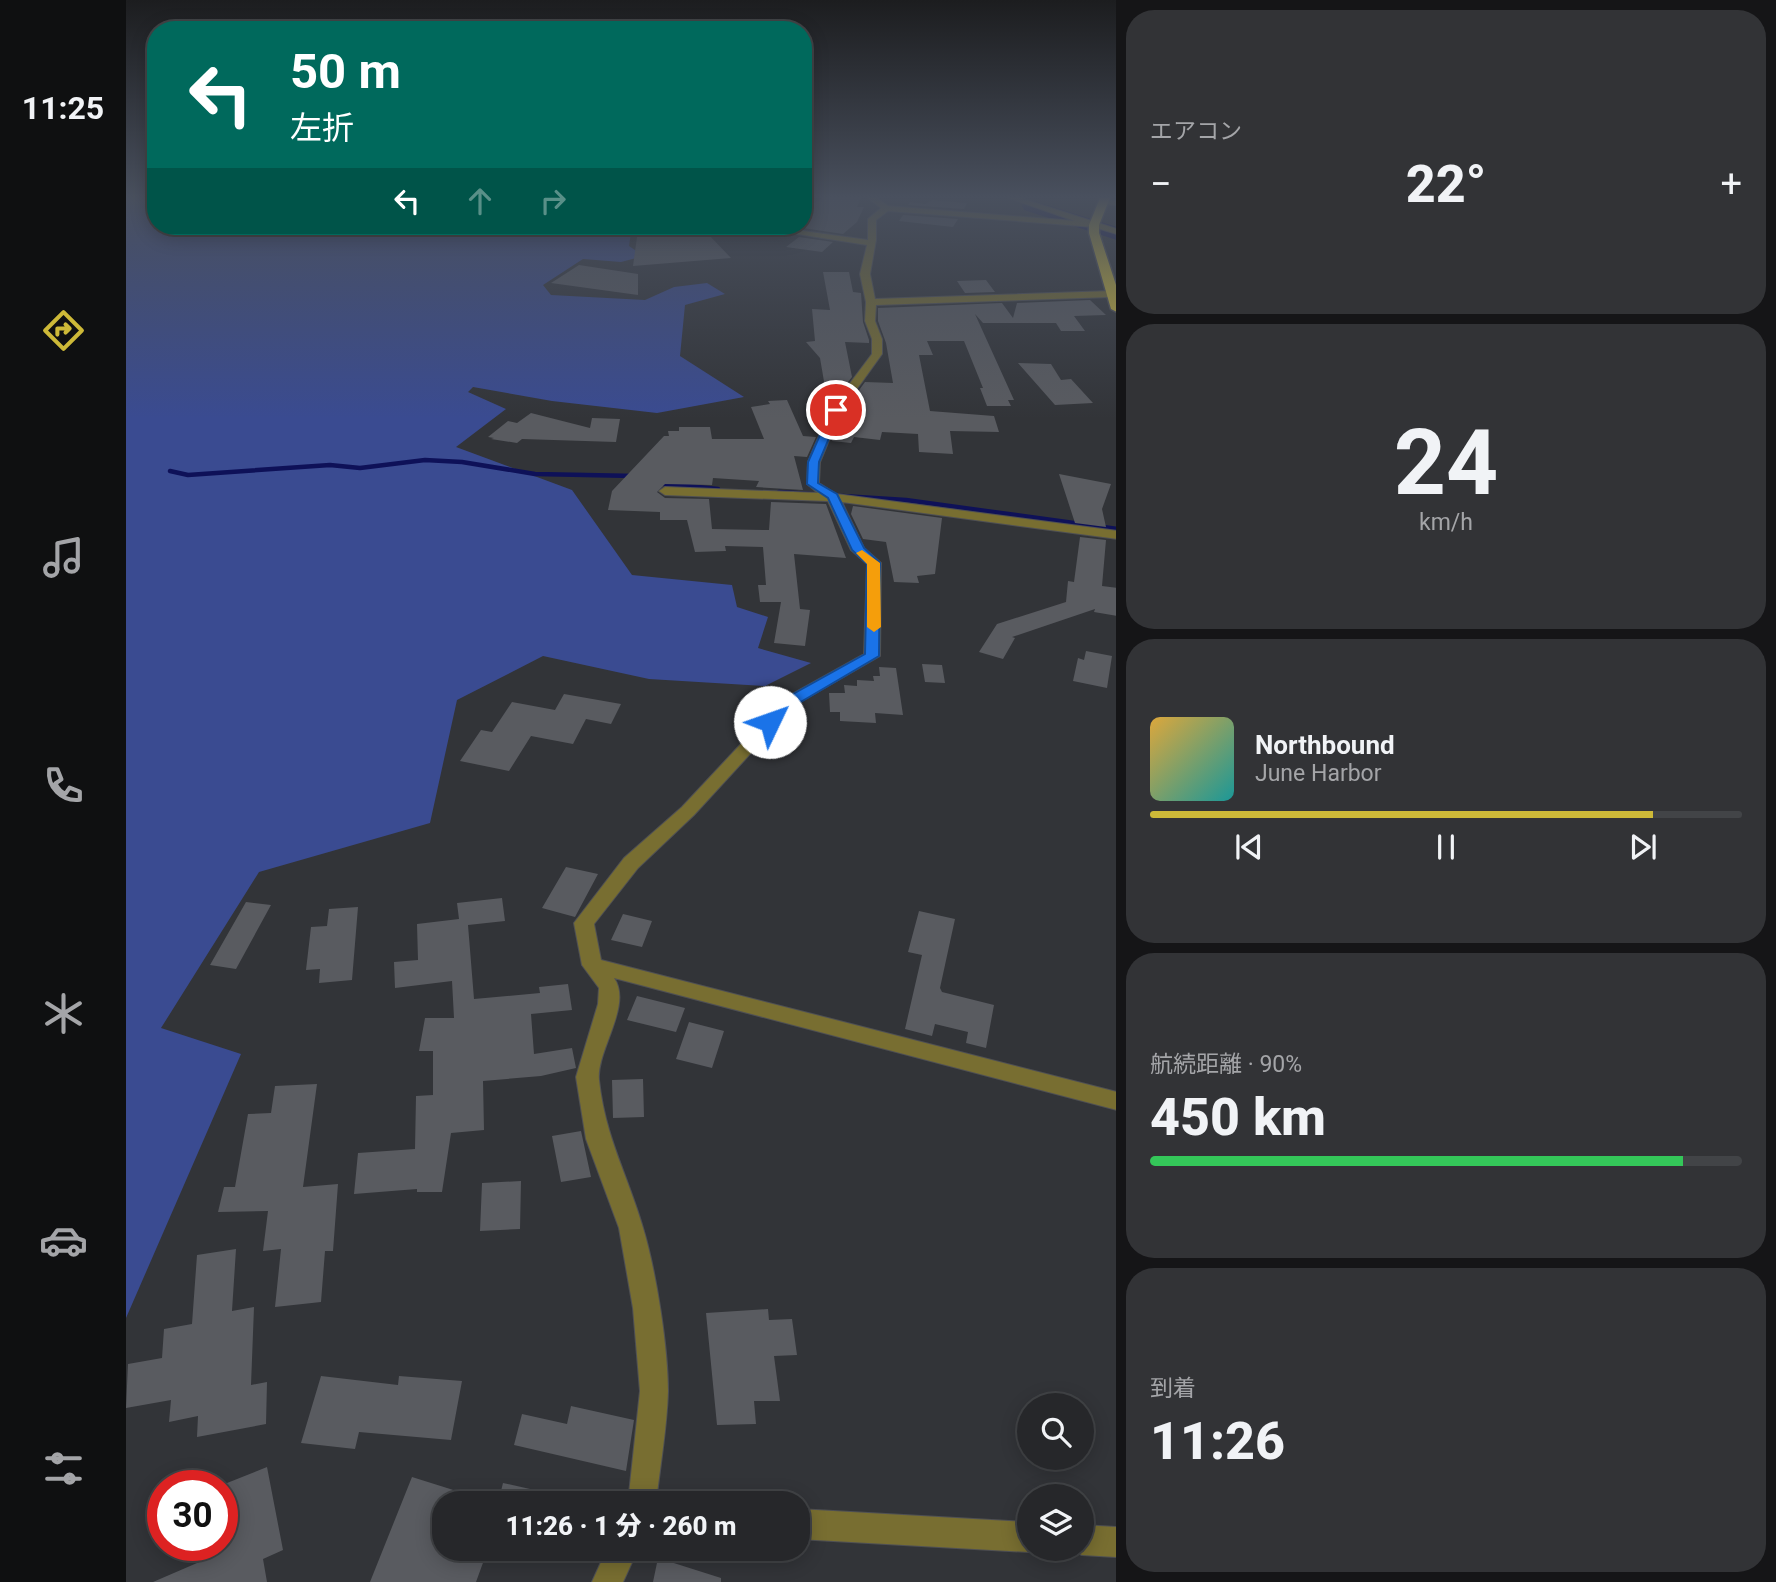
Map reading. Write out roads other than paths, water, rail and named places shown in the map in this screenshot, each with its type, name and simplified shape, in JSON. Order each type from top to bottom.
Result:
[{"type":"highway","points":[[1106,272],[1116,309]]},
{"type":"street","points":[[813,484],[814,462],[836,410],[877,354],[877,340],[870,321],[871,302],[865,272]]},
{"type":"street","points":[[871,302],[1111,294]]},
{"type":"street","points":[[643,1491],[654,1391],[646,1308],[631,1228],[598,1139],[587,1077],[608,1004],[609,986],[592,965],[584,923],[631,863],[688,811],[789,702],[872,656],[874,563],[858,550],[833,496],[813,484]]},
{"type":"street","points":[[813,484],[916,495],[1116,523]]},
{"type":"street","points":[[665,491],[833,496],[1116,535]]},
{"type":"street","points":[[592,965],[1116,1101]]},
{"type":"street","points":[[810,1525],[1017,1536]]},
{"type":"street","points":[[1094,1541],[1116,1542]]},
{"type":"street","points":[[607,1582],[617,1561]]},
{"type":"waterway","points":[[170,471],[188,475],[330,465],[360,468],[425,460],[462,462],[535,474],[636,476]]},
{"type":"waterway","points":[[657,483],[718,489]]},
{"type":"waterway","points":[[779,492],[906,500],[1116,529]]}]
